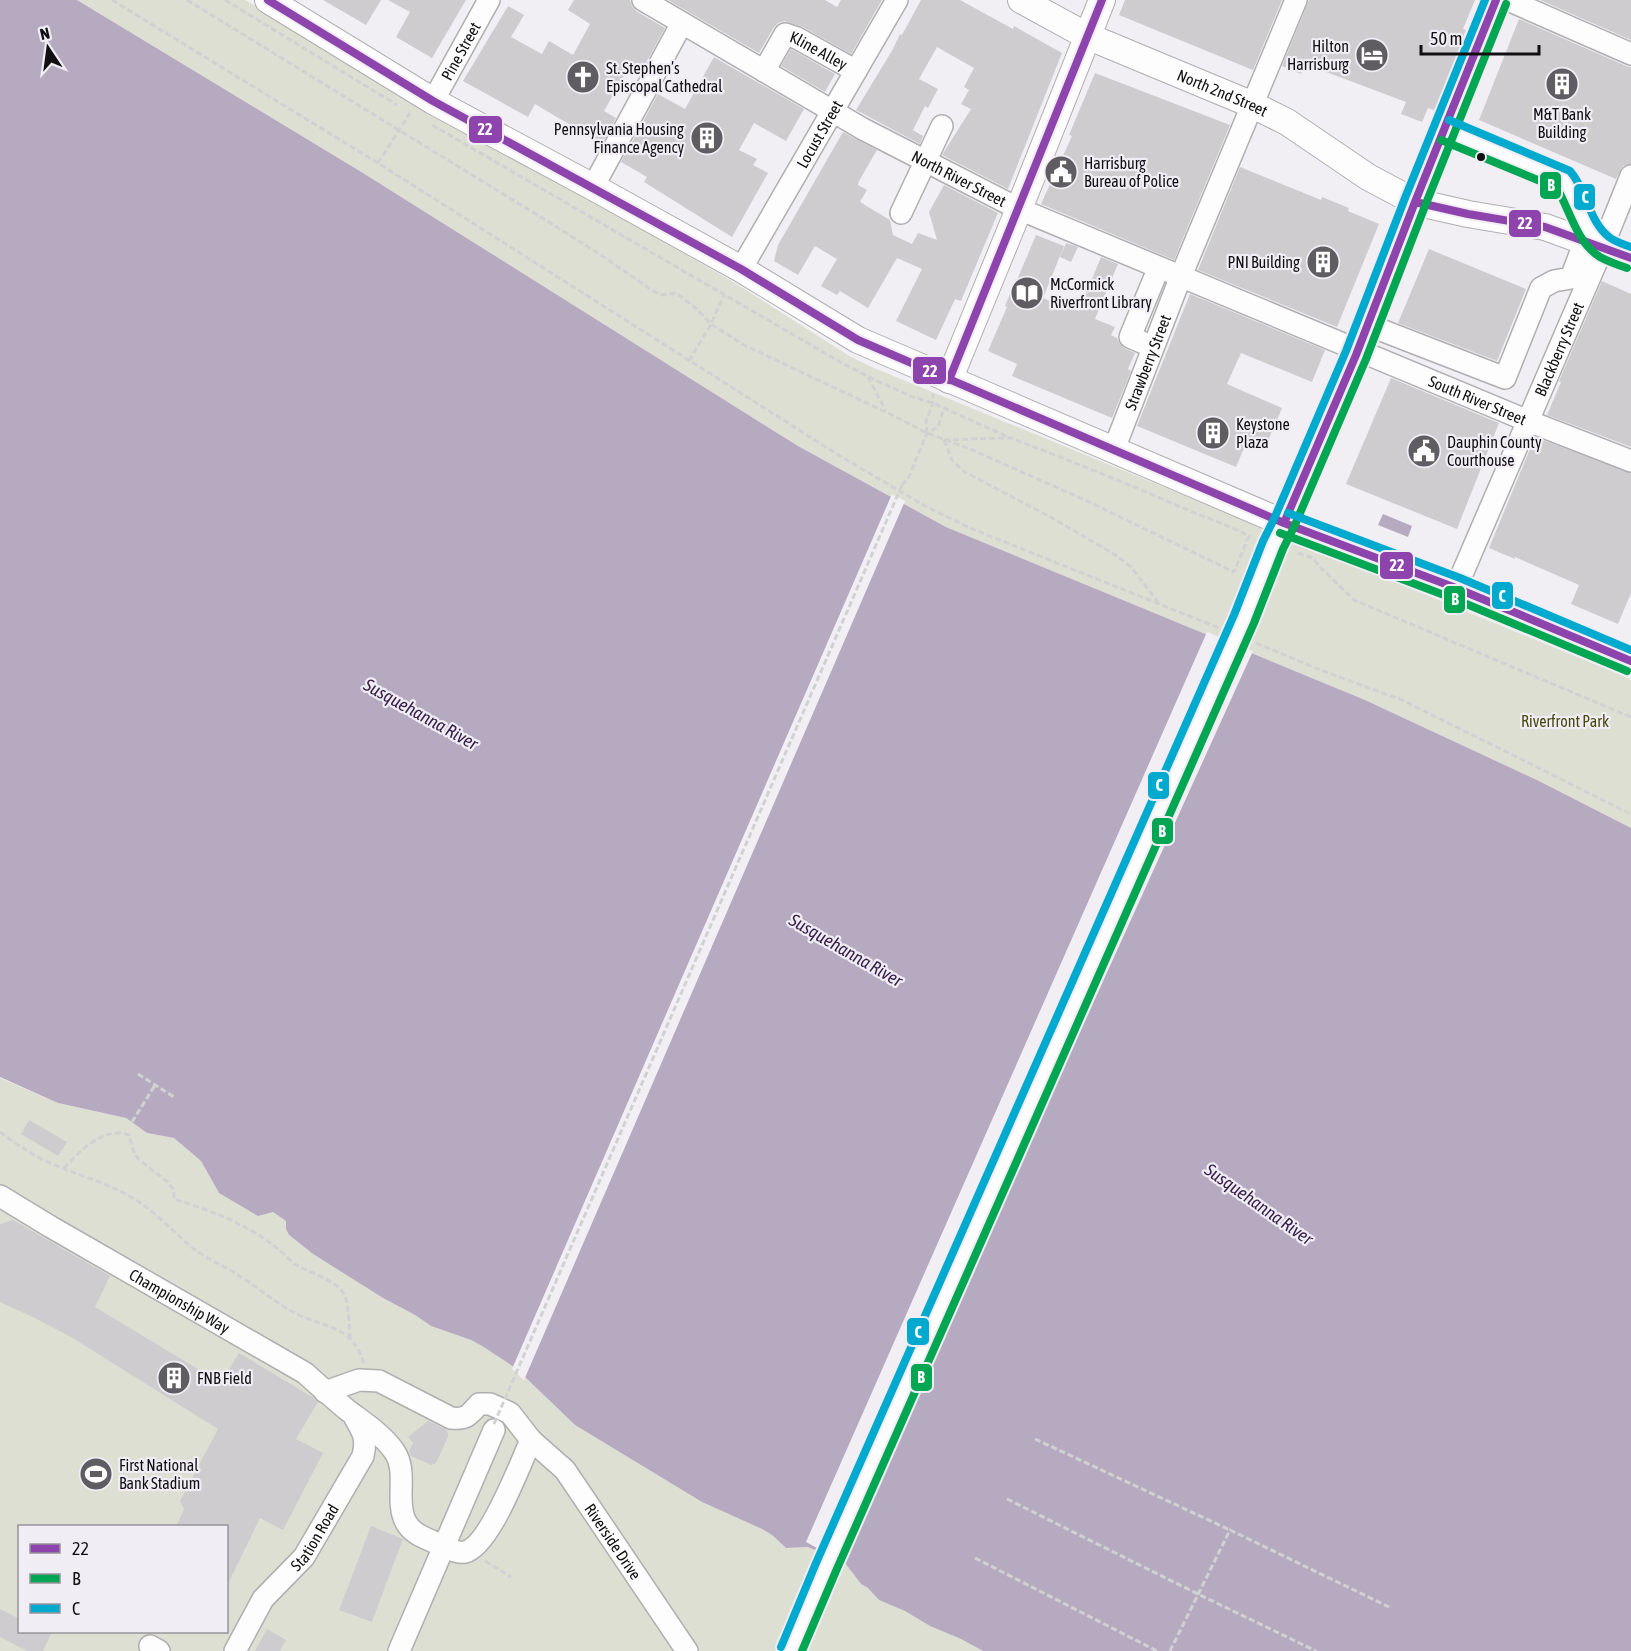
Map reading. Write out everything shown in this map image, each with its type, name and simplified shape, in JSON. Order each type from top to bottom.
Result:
[{"type":"main road","name":"North 2nd Street","points":[[1021,0],[1087,36],[1253,105],[1287,122],[1368,177],[1415,202],[1545,227],[1631,258]]},
{"type":"main road","points":[[941,386],[1019,209],[1102,0]]},
{"type":"main road","points":[[791,1651],[1284,523],[1368,325],[1496,0]]},
{"type":"main road","points":[[279,3],[432,113],[593,187],[741,269],[858,340],[941,386],[1114,448],[1284,523],[1456,588],[1631,661]]},
{"type":"street","name":"Pine Street","points":[[432,113],[489,0]]},
{"type":"street","name":"North River Street","points":[[643,0],[863,129],[1019,209],[1358,349]]},
{"type":"street","name":"Locust Street","points":[[741,269],[897,0]]},
{"type":"street","points":[[1253,105],[1296,0]]},
{"type":"street","points":[[1508,0],[1631,54]]},
{"type":"street","points":[[593,187],[682,23]]},
{"type":"street","name":"Kline Alley","points":[[764,71],[785,34],[797,38],[856,71]]},
{"type":"street","name":"Strawberry Street","points":[[1114,448],[1181,276],[1253,105]]},
{"type":"street","points":[[901,213],[942,126]]},
{"type":"street","points":[[1445,130],[1564,180],[1594,244]]},
{"type":"street","name":"Blackberry Street","points":[[1456,588],[1528,421],[1594,244],[1631,176]]},
{"type":"street","points":[[1153,347],[1130,337],[1154,279]]},
{"type":"street","points":[[1368,325],[1505,378],[1542,288],[1554,281],[1579,281]]},
{"type":"street","name":"South River Street","points":[[1358,349],[1528,421],[1631,461]]},
{"type":"street","name":"Championship Way","points":[[0,1196],[305,1373],[382,1438],[395,1453],[401,1470],[400,1503],[404,1520],[410,1529],[419,1536],[460,1553],[468,1551]]},
{"type":"street","points":[[325,1392],[365,1380]]},
{"type":"street","name":"Riverside Drive","points":[[365,1380],[379,1381],[451,1418],[466,1417],[479,1404],[490,1404],[510,1413],[531,1440],[566,1470],[687,1651]]},
{"type":"street","name":"Station Road","points":[[235,1651],[263,1599],[304,1557],[363,1456],[366,1442],[354,1414]]},
{"type":"street","points":[[399,1651],[494,1427]]},
{"type":"street","points":[[468,1551],[478,1545],[500,1509],[531,1440]]},
{"type":"path","points":[[112,0],[378,163],[840,456],[926,506],[990,536],[1160,603],[1238,629],[1323,671],[1402,700],[1631,814]]},
{"type":"path","points":[[187,0],[595,251],[652,291],[662,295],[676,293],[697,309],[711,324],[746,346],[927,433],[970,449],[1075,496],[1234,572],[1249,536],[1230,526],[1011,438],[867,376],[724,295],[432,113]]},
{"type":"path","points":[[225,0],[401,107]]},
{"type":"path","points":[[378,163],[410,113]]},
{"type":"path","points":[[689,361],[711,324],[724,295]]},
{"type":"path","points":[[867,376],[886,412]]},
{"type":"path","points":[[494,1427],[902,485],[909,477],[927,433],[926,421],[941,386]]},
{"type":"path","points":[[927,433],[938,427],[944,408]]},
{"type":"path","points":[[944,440],[1011,438]]},
{"type":"path","points":[[944,440],[952,460],[963,471],[1054,519],[1117,556],[1131,567],[1160,603]]},
{"type":"path","points":[[1298,554],[1313,558],[1354,600],[1631,717]]},
{"type":"path","points":[[138,1074],[174,1097]]},
{"type":"path","points":[[132,1122],[155,1085]]},
{"type":"path","points":[[0,1132],[26,1150],[132,1197],[196,1251],[239,1275],[291,1311],[350,1337],[360,1350],[365,1380]]},
{"type":"path","points":[[63,1168],[77,1154],[102,1136],[120,1132],[129,1135],[133,1150],[139,1160],[168,1182],[174,1190],[174,1199],[204,1208],[259,1235],[295,1264],[340,1288],[346,1297],[350,1337]]},
{"type":"path","points":[[1035,1439],[1389,1607]]},
{"type":"path","points":[[1007,1499],[1316,1651]]},
{"type":"path","points":[[1170,1651],[1230,1530]]},
{"type":"path","points":[[468,1551],[511,1577]]},
{"type":"path","points":[[975,1558],[1157,1651]]},
{"type":"green space","name":"Riverfront Park","points":[[77,0],[245,0],[735,283],[851,357],[1626,677],[1631,680],[1631,828],[1539,781],[1365,700],[946,527],[798,446],[363,173]]},
{"type":"green space","points":[[0,1078],[58,1103],[126,1118],[147,1133],[174,1138],[201,1161],[219,1193],[273,1212],[286,1221],[289,1235],[313,1254],[431,1326],[482,1346],[524,1376],[575,1425],[702,1502],[762,1529],[786,1548],[808,1547],[845,1563],[861,1584],[880,1600],[983,1651],[0,1651]]},
{"type":"water","name":"Susquehanna River","points":[[0,0],[77,0],[363,173],[798,446],[946,527],[1365,700],[1539,781],[1631,828],[1631,1651],[983,1651],[879,1600],[861,1584],[845,1563],[808,1547],[786,1548],[762,1529],[702,1502],[575,1425],[524,1376],[482,1346],[431,1326],[313,1254],[289,1235],[286,1221],[273,1212],[258,1216],[219,1193],[201,1161],[174,1138],[147,1133],[126,1118],[58,1103],[0,1077]]},
{"type":"water","points":[[1383,514],[1412,526],[1408,537],[1378,525]]},
{"type":"pier","points":[[892,494],[905,501],[524,1380],[512,1369]]},
{"type":"pier","points":[[1207,632],[1253,651],[1000,1208],[845,1563],[806,1542]]},
{"type":"building","points":[[323,0],[381,0],[366,25]]},
{"type":"building","points":[[388,0],[466,0],[432,58],[396,37],[410,12]]},
{"type":"building","points":[[574,0],[630,0],[636,11],[665,28],[641,72],[630,65],[604,111],[616,118],[602,144],[535,104],[528,117],[463,81],[508,6],[524,15],[511,37],[542,54],[549,41],[573,55],[590,24],[568,10]]},
{"type":"building","points":[[668,0],[825,0],[837,7],[841,0],[882,0],[851,54],[803,27],[784,21],[774,27],[759,53]]},
{"type":"building","points":[[921,0],[960,0],[1013,29],[1014,26],[1062,53],[1008,189],[942,155],[971,109],[961,104],[969,90],[964,87],[974,68],[937,47],[919,79],[938,89],[928,108],[925,106],[913,130],[923,136],[920,144],[856,110]]},
{"type":"building","points":[[1125,0],[1282,0],[1253,70],[1119,15]]},
{"type":"building","name":"Hilton Harrisburg","points":[[1309,0],[1475,0],[1463,29],[1466,30],[1460,45],[1462,45],[1436,111],[1428,108],[1422,122],[1401,114],[1406,102],[1305,64],[1301,74],[1282,66]]},
{"type":"building","points":[[1540,0],[1631,0],[1631,40]]},
{"type":"building","name":"M&T Bank Building","points":[[1519,19],[1631,67],[1631,164],[1623,166],[1616,179],[1479,120]]},
{"type":"building","points":[[791,49],[835,74],[825,92],[781,66]]},
{"type":"building","name":"Pennsylvania Housing Finance Agency","points":[[714,57],[804,109],[786,141],[754,123],[739,150],[757,159],[753,165],[768,173],[732,237],[644,182],[647,177],[621,162],[658,94],[685,109]]},
{"type":"building","points":[[1095,73],[1230,125],[1174,260],[1041,204],[1072,136],[1069,135]]},
{"type":"building","points":[[843,132],[877,150],[859,181],[858,185],[867,190],[860,202],[890,220],[893,235],[912,244],[918,233],[937,240],[929,212],[944,185],[998,213],[961,301],[955,299],[936,340],[896,321],[922,269],[897,258],[868,308],[840,291],[837,295],[821,286],[837,259],[815,246],[798,275],[774,261],[778,245]]},
{"type":"building","points":[[1240,167],[1321,200],[1322,197],[1349,208],[1348,211],[1379,224],[1337,327],[1198,270]]},
{"type":"building","points":[[1036,235],[1064,246],[1043,298],[1067,309],[1068,306],[1079,311],[1101,257],[1118,264],[1095,319],[1115,327],[1111,335],[1117,338],[1124,348],[1135,353],[1128,369],[1131,371],[1112,418],[1012,376],[1017,364],[988,351]]},
{"type":"building","points":[[1066,243],[1078,247],[1071,262],[1060,257]]},
{"type":"building","points":[[1429,249],[1526,289],[1497,361],[1398,323]]},
{"type":"building","points":[[1602,281],[1631,294],[1631,447],[1547,415],[1561,382],[1559,381]]},
{"type":"building","points":[[1190,294],[1325,350],[1312,382],[1241,353],[1227,384],[1282,408],[1265,448],[1247,441],[1236,467],[1137,426]]},
{"type":"building","name":"Dauphin County Courthouse","points":[[1391,378],[1499,423],[1457,529],[1346,484]]},
{"type":"building","points":[[1535,437],[1631,473],[1631,593],[1618,624],[1571,604],[1579,585],[1489,548]]},
{"type":"building","points":[[29,1120],[67,1142],[58,1156],[21,1134]]},
{"type":"building","name":"FNB Field","points":[[13,1220],[110,1276],[95,1307],[221,1383],[239,1353],[318,1402],[296,1439],[323,1453],[283,1530],[260,1518],[228,1584],[228,1525],[177,1525],[184,1509],[180,1501],[218,1429],[71,1337],[0,1302],[0,1224]]},
{"type":"building","points":[[428,1421],[445,1429],[448,1433],[436,1463],[431,1465],[411,1456],[409,1451],[413,1443],[408,1437]]},
{"type":"building","points":[[371,1526],[403,1539],[372,1622],[339,1610]]},
{"type":"building","points":[[0,1609],[18,1618],[18,1633],[52,1633],[43,1651],[27,1651],[0,1637]]},
{"type":"building","points":[[267,1629],[286,1640],[280,1651],[255,1651]]},
{"type":"transit line","name":"22","points":[[268,0],[433,101],[741,269],[858,340],[1284,523],[1456,588],[1631,661]]},
{"type":"transit line","name":"22","points":[[949,380],[1102,0]]},
{"type":"transit line","name":"C","points":[[781,1647],[1234,615],[1263,541],[1346,351],[1485,0]]},
{"type":"transit line","name":"22","points":[[1284,523],[1356,355],[1496,0]]},
{"type":"transit line","name":"B","points":[[802,1651],[1254,623],[1283,549],[1366,359],[1506,4]]},
{"type":"transit line","name":"C","points":[[1449,120],[1570,171],[1602,231],[1614,240],[1631,247]]},
{"type":"transit line","name":"B","points":[[1441,140],[1557,188],[1585,244],[1600,257],[1627,268]]},
{"type":"transit line","name":"22","points":[[1415,202],[1545,227],[1631,258]]},
{"type":"transit line","name":"C","points":[[1288,513],[1460,578],[1631,650]]},
{"type":"transit line","name":"B","points":[[1280,533],[1452,598],[1627,671]]},
{"type":"place","name":"Hilton Harrisburg","points":[[1372,55]]},
{"type":"place","name":"St. Stephen’s Episcopal Cathedral","points":[[583,77]]},
{"type":"place","name":"M&T Bank Building","points":[[1562,84]]},
{"type":"place","name":"Pennsylvania Housing Finance Agency","points":[[707,138]]},
{"type":"place","name":"Harrisburg Bureau of Police","points":[[1061,172]]},
{"type":"place","name":"PNI Building","points":[[1323,262]]},
{"type":"place","name":"McCormick Riverfront Library","points":[[1027,293]]},
{"type":"place","name":"Keystone Plaza","points":[[1213,433]]},
{"type":"place","name":"Dauphin County Courthouse","points":[[1424,451]]},
{"type":"place","name":"FNB Field","points":[[174,1378]]},
{"type":"place","name":"First National Bank Stadium","points":[[96,1474]]}]
